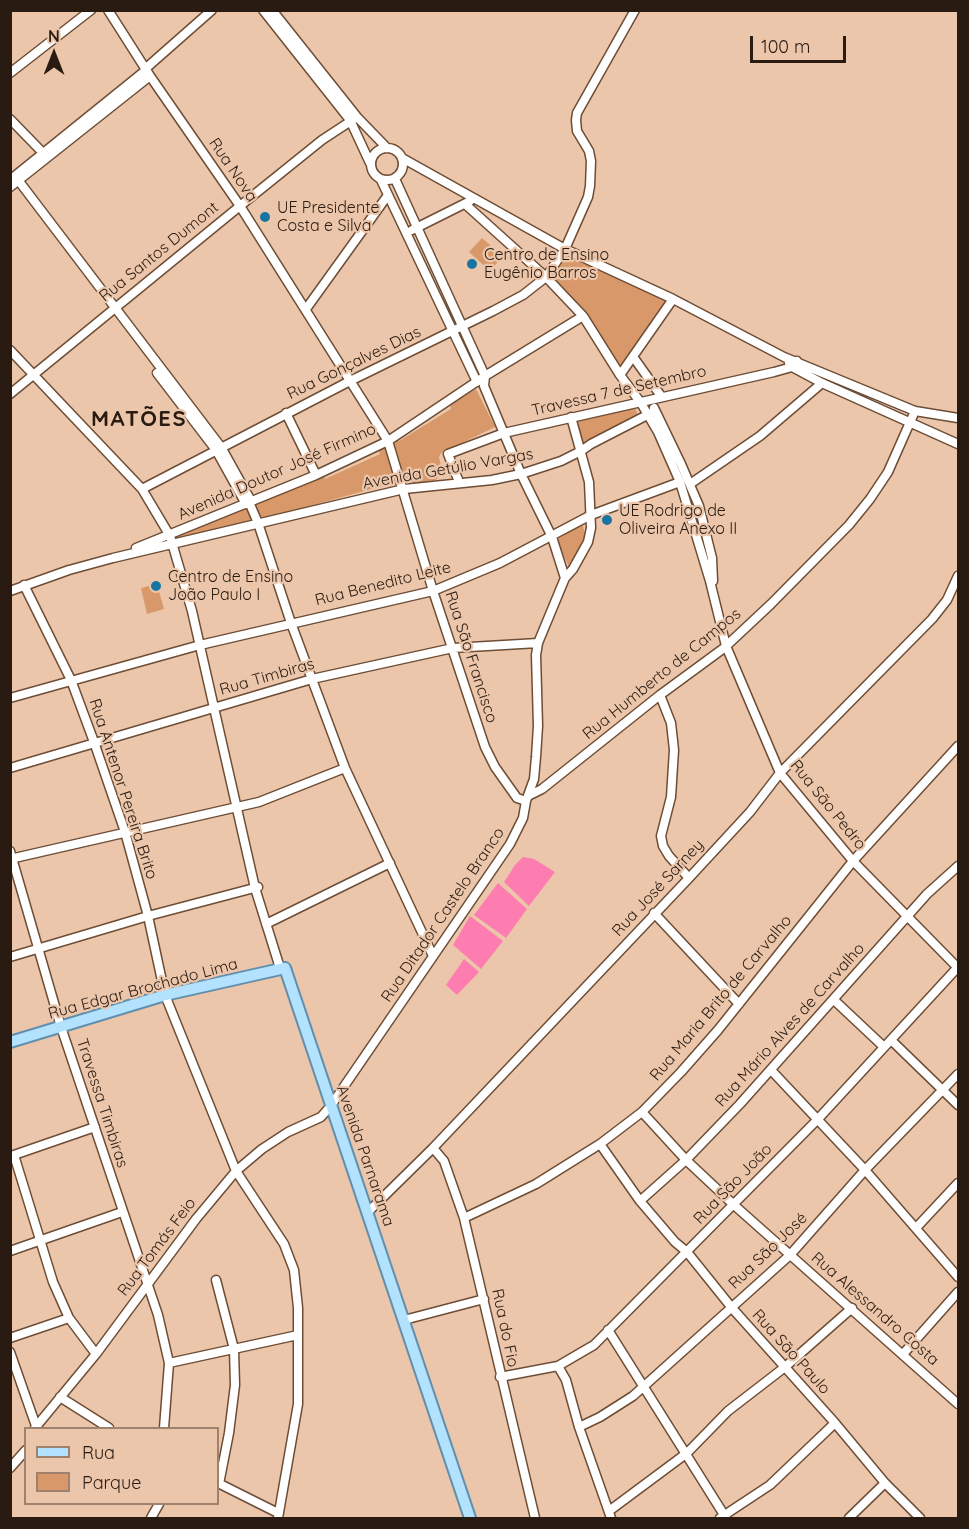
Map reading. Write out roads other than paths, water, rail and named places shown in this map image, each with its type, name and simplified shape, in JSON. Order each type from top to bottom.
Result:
[{"type":"main road","name":"Rua Edgar Brochado Lima","points":[[10,1042],[165,995],[282,968]]},
{"type":"main road","name":"Avenida Parnarama","points":[[282,968],[450,1468],[470,1518]]},
{"type":"main road","name":"Avenida Parnarama","points":[[450,1468],[463,1518]]},
{"type":"street","points":[[10,73],[92,10]]},
{"type":"street","name":"Rua Nova","points":[[108,10],[147,72],[240,206],[388,441]]},
{"type":"street","points":[[212,10],[147,72],[13,181],[218,449],[249,502],[345,768],[433,956]]},
{"type":"street","points":[[263,10],[353,118],[402,158],[565,249],[673,299],[784,357],[822,383],[958,444]]},
{"type":"street","points":[[272,10],[353,118],[373,173],[381,180],[453,331],[481,384],[552,537],[565,578]]},
{"type":"street","name":"Rua Gonçalves Dias","points":[[142,489],[286,413],[523,295],[546,277],[565,249],[588,197],[592,173],[589,152],[578,131],[576,120],[578,113],[635,10]]},
{"type":"street","name":"Rua Santos Dumont","points":[[10,393],[240,206],[353,118]]},
{"type":"street","points":[[10,119],[45,155]]},
{"type":"street","points":[[370,163],[377,151],[387,148]]},
{"type":"street","points":[[381,180],[395,179],[402,172],[402,158]]},
{"type":"street","points":[[395,179],[485,376]]},
{"type":"street","points":[[306,309],[387,195]]},
{"type":"street","points":[[406,233],[475,198]]},
{"type":"street","name":"Rua São Pedro","points":[[465,204],[546,277],[583,316],[620,375],[646,402],[690,484],[699,506],[712,558],[713,594]]},
{"type":"street","points":[[620,375],[673,299]]},
{"type":"street","points":[[481,384],[485,376],[583,316]]},
{"type":"street","name":"Avenida Parnarama","points":[[10,350],[142,489],[171,540],[192,611],[258,887],[282,968]]},
{"type":"street","points":[[634,358],[661,396]]},
{"type":"street","points":[[794,364],[915,411],[958,418]]},
{"type":"street","name":"Travessa 7 de Setembro","points":[[459,482],[448,454],[504,433],[646,402],[661,396],[794,364]]},
{"type":"street","points":[[690,484],[760,436],[822,383]]},
{"type":"street","name":"Avenida Doutor José Firmino","points":[[10,591],[171,540],[249,502],[316,475],[388,441],[481,384]]},
{"type":"street","points":[[873,406],[879,397]]},
{"type":"street","name":"Rua Humberto de Campos","points":[[528,798],[726,646],[771,604],[849,525],[870,499],[888,471],[915,411]]},
{"type":"street","name":"Rua São Pedro","points":[[651,412],[680,482],[726,646],[780,773],[853,861],[958,968]]},
{"type":"street","name":"Avenida Getúlio Vargas","points":[[171,540],[258,524],[404,489],[492,480],[521,474],[561,461],[651,412]]},
{"type":"street","points":[[286,413],[316,475]]},
{"type":"street","name":"Rua Ditador Castelo Branco","points":[[328,1103],[510,844],[523,818],[534,779],[537,741],[536,655],[538,643],[565,578],[573,569],[588,542],[591,515],[589,482],[571,417]]},
{"type":"street","name":"Rua São Francisco","points":[[388,441],[433,591],[485,747],[495,767],[517,798],[528,798]]},
{"type":"street","name":"Rua Benedito Leite","points":[[10,698],[200,645],[291,622],[433,591],[500,563],[591,515],[680,482]]},
{"type":"street","name":"Rua José Sarney","points":[[365,1213],[434,1149],[689,878],[756,804],[780,773],[932,619],[947,600],[958,576]]},
{"type":"street","name":"Rua Antenor Pereira Brito","points":[[24,585],[71,680],[125,832],[148,916],[165,995],[236,1171],[284,1244],[294,1270],[298,1308],[298,1404],[278,1516]]},
{"type":"street","name":"Rua Timbiras","points":[[10,768],[312,679],[453,648],[538,643]]},
{"type":"street","points":[[660,695],[671,723],[674,750],[673,783],[661,841],[669,856],[689,878]]},
{"type":"street","name":"Rua Maria Brito de Carvalho","points":[[464,1218],[536,1184],[600,1144],[642,1112],[681,1072],[739,1004],[853,861],[958,746]]},
{"type":"street","points":[[11,856],[259,802],[345,768]]},
{"type":"street","name":"Travessa Timbiras","points":[[11,856],[61,1027],[158,1315],[169,1364],[164,1427]]},
{"type":"street","points":[[268,923],[390,863]]},
{"type":"street","name":"Rua Mário Alves de Carvalho","points":[[640,1201],[686,1160],[771,1070],[927,894],[958,866]]},
{"type":"street","points":[[10,957],[148,916],[258,887]]},
{"type":"street","points":[[654,913],[739,1004]]},
{"type":"street","name":"Rua São João","points":[[500,1377],[558,1366],[594,1345],[818,1119],[958,968]]},
{"type":"street","points":[[834,1000],[884,1047]]},
{"type":"street","points":[[891,1040],[958,1105]]},
{"type":"street","points":[[771,1070],[865,1170],[958,1277]]},
{"type":"street","name":"Rua São José","points":[[579,1427],[620,1405],[790,1255],[865,1170],[958,1074]]},
{"type":"street","name":"Rua Tomás Feio","points":[[35,1427],[96,1354],[196,1219],[236,1171],[262,1149],[288,1132],[321,1117],[328,1103]]},
{"type":"street","name":"Rua Alessandro Costa","points":[[642,1112],[686,1160],[734,1205],[904,1353],[958,1404]]},
{"type":"street","points":[[94,1126],[12,1155],[42,1242],[53,1282],[69,1318],[96,1354]]},
{"type":"street","name":"Rua São Paulo","points":[[600,1144],[640,1201],[675,1242],[687,1252],[732,1308],[835,1423],[885,1483],[921,1518]]},
{"type":"street","name":"Rua do Fio","points":[[434,1149],[444,1161],[464,1218],[535,1518]]},
{"type":"street","points":[[916,1228],[958,1183]]},
{"type":"street","points":[[10,1251],[42,1242],[122,1212]]},
{"type":"street","points":[[216,1280],[234,1349],[235,1385],[229,1433],[219,1478]]},
{"type":"street","points":[[904,1353],[958,1292]]},
{"type":"street","points":[[401,1321],[484,1299]]},
{"type":"street","points":[[558,1366],[566,1380],[579,1427],[610,1515],[687,1453],[728,1411],[785,1367],[852,1308]]},
{"type":"street","points":[[10,1338],[69,1318]]},
{"type":"street","points":[[608,1330],[687,1453],[723,1517],[770,1485],[835,1423]]},
{"type":"street","points":[[169,1364],[298,1335]]},
{"type":"street","points":[[10,1352],[35,1427]]},
{"type":"street","points":[[60,1396],[107,1427]]},
{"type":"street","points":[[12,1469],[24,1453]]},
{"type":"street","points":[[849,1518],[885,1483]]},
{"type":"street","points":[[219,1484],[278,1516]]},
{"type":"place","name":"UE Presidente Costa e Silva","points":[[265,217]]},
{"type":"place","name":"Centro de Ensino Eugênio Barros","points":[[472,264]]},
{"type":"place","name":"UE Rodrigo de Oliveira Anexo II","points":[[607,520]]},
{"type":"place","name":"Centro de Ensino João Paulo I","points":[[156,586]]},
{"type":"district","name":"MATÕES","points":[[139,419]]}]
